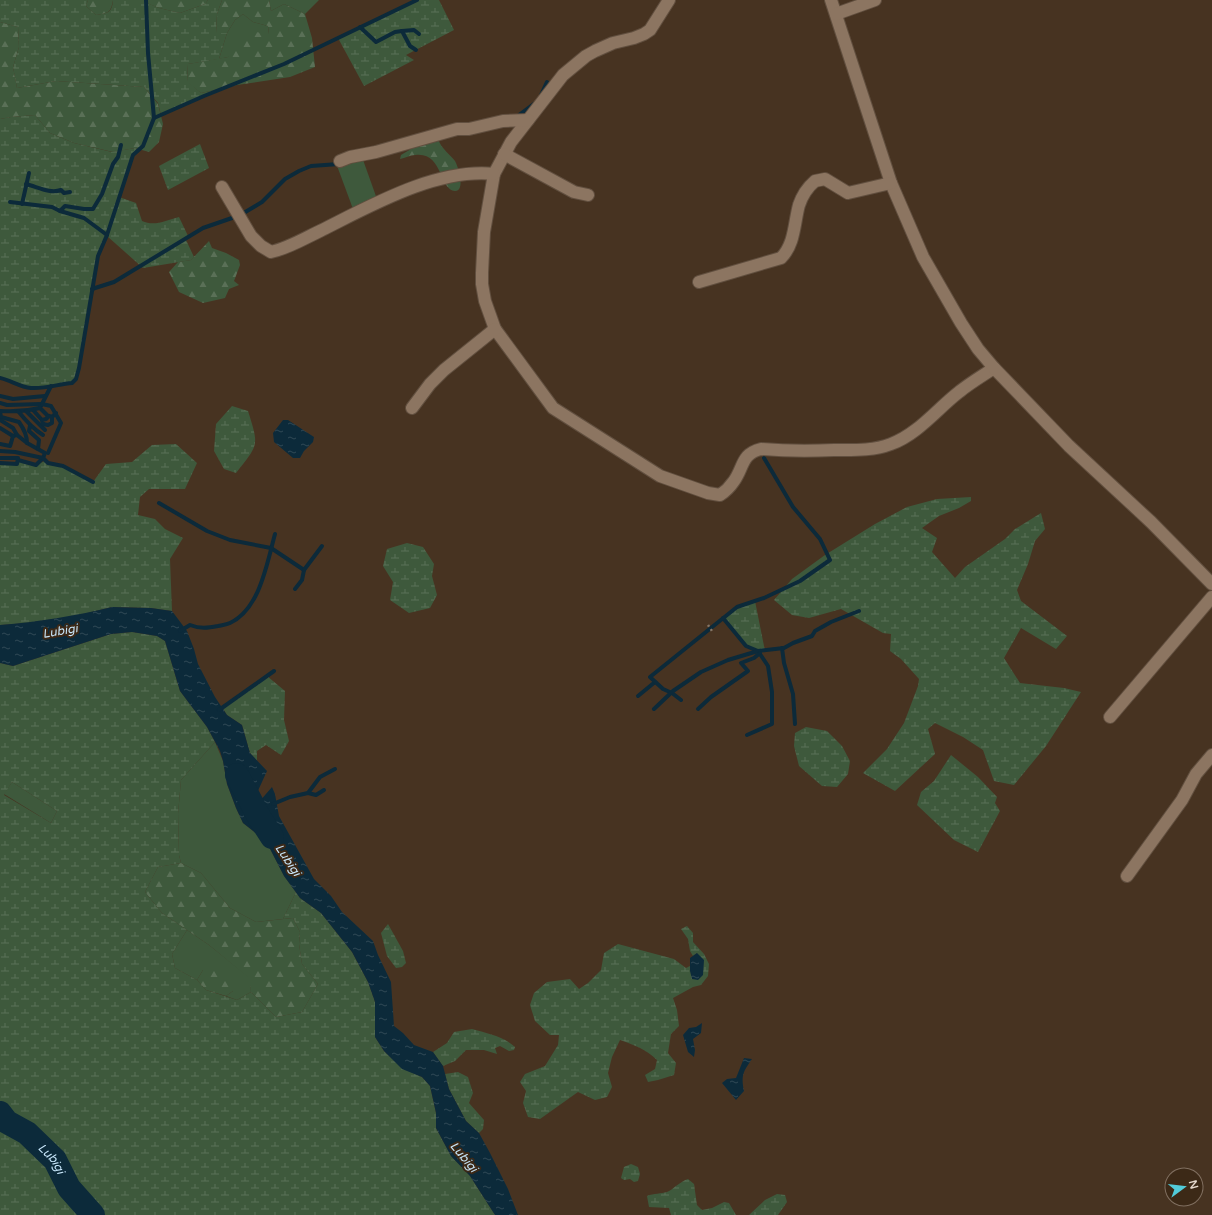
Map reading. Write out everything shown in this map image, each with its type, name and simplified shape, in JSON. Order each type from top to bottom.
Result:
[{"type":"street","points":[[669,0],[650,30],[634,38],[600,48],[586,56],[563,74],[511,142],[494,174],[484,232],[482,273],[485,301],[495,329],[553,408],[660,476],[708,493],[720,494],[728,489],[735,481],[748,454],[754,451],[761,449],[811,451],[853,450],[874,448],[892,444],[922,425],[958,392],[994,368]]},
{"type":"street","points":[[831,0],[891,183],[923,257],[961,324],[978,349],[994,368],[1069,446],[1151,522],[1212,584]]},
{"type":"street","points":[[836,14],[876,0]]},
{"type":"street","points":[[340,161],[457,128],[470,129],[503,121],[528,120]]},
{"type":"street","points":[[504,154],[574,192],[588,195]]},
{"type":"street","points":[[222,186],[251,236],[261,246],[271,252],[288,247],[367,208],[434,180],[483,172],[494,174]]},
{"type":"street","points":[[699,282],[781,258],[789,248],[799,204],[803,196],[815,181],[825,179],[848,193],[891,183]]},
{"type":"street","points":[[412,408],[430,384],[444,370],[495,329]]},
{"type":"street","points":[[1110,717],[1212,597]]},
{"type":"street","points":[[1127,876],[1182,800],[1196,774],[1212,755]]},
{"type":"path","points":[[708,625],[712,631]]},
{"type":"green space","points":[[0,0],[88,0],[86,6],[96,15],[109,12],[112,8],[113,0],[146,0],[145,2],[159,8],[180,13],[205,4],[208,0],[222,0],[217,14],[216,33],[227,33],[219,59],[188,64],[187,81],[201,93],[224,88],[161,115],[158,103],[144,87],[56,81],[17,88],[13,67],[19,47],[18,27],[0,22]]},
{"type":"green space","points":[[88,0],[113,0],[111,8],[108,12],[96,15],[86,6]]},
{"type":"green space","points":[[146,0],[208,0],[205,4],[180,13],[159,8],[144,2]]},
{"type":"green space","points":[[222,0],[269,0],[271,11],[284,4],[305,14],[312,38],[315,67],[290,77],[237,85],[201,93],[187,82],[188,64],[228,57],[235,42],[256,32],[269,34],[268,26],[253,22],[243,14],[235,20],[227,33],[216,33],[217,14]]},
{"type":"green space","points":[[269,0],[319,0],[305,14],[284,4],[271,11]]},
{"type":"green space","points":[[417,0],[439,0],[454,30],[406,55],[414,60],[364,86],[338,38]]},
{"type":"green space","points":[[243,14],[253,22],[268,26],[269,34],[228,57],[219,59],[227,33],[235,20]]},
{"type":"green space","points":[[0,22],[18,27],[19,47],[13,67],[17,88],[56,81],[144,87],[158,104],[163,124],[159,142],[149,152],[135,148],[113,152],[74,143],[50,133],[35,115],[0,119]]},
{"type":"green space","points":[[35,115],[50,133],[74,143],[112,152],[135,148],[139,149],[133,155],[119,197],[136,203],[142,221],[147,223],[156,223],[179,217],[189,238],[186,240],[194,257],[191,260],[143,268],[107,236],[98,256],[76,379],[72,383],[31,388],[0,378],[0,119]]},
{"type":"green space","points":[[435,133],[441,146],[456,164],[461,183],[458,190],[455,191],[450,189],[436,164],[424,155],[411,155],[400,159],[401,155],[420,141]]},
{"type":"green space","points":[[200,144],[209,168],[168,190],[159,166]]},
{"type":"green space","points":[[362,157],[377,199],[353,209],[336,163]]},
{"type":"green space","points":[[209,241],[212,248],[239,260],[240,265],[234,281],[239,285],[229,289],[225,298],[203,303],[179,292],[169,272],[178,262],[191,260]]},
{"type":"green space","points":[[232,406],[248,411],[255,438],[253,450],[236,473],[224,469],[214,451],[216,424]]},
{"type":"green space","points":[[176,444],[197,463],[185,489],[149,489],[140,497],[138,515],[155,519],[165,529],[183,538],[170,559],[172,611],[151,608],[112,607],[75,616],[27,623],[0,625],[0,463],[17,464],[18,460],[36,465],[45,461],[63,466],[93,482],[106,464],[132,462],[152,445]]},
{"type":"green space","points":[[971,497],[971,501],[959,508],[939,516],[922,528],[937,538],[932,552],[955,578],[965,567],[1005,539],[1015,529],[1041,513],[1045,529],[1035,541],[1028,564],[1017,590],[1021,601],[1067,636],[1056,649],[1021,628],[1004,658],[1020,683],[1064,688],[1081,692],[1046,746],[1014,785],[994,781],[983,750],[963,737],[935,723],[928,729],[935,754],[895,791],[863,773],[887,749],[904,723],[918,686],[919,679],[901,659],[890,651],[891,634],[883,633],[841,609],[809,618],[792,615],[774,600],[792,579],[825,555],[875,524],[907,507],[937,499]]},
{"type":"green space","points":[[407,543],[423,547],[434,564],[432,576],[437,595],[430,608],[409,613],[390,600],[393,582],[383,566],[387,549]]},
{"type":"green space","points":[[755,601],[765,651],[758,651],[746,645],[723,618],[737,607]]},
{"type":"green space","points":[[132,632],[157,636],[165,641],[180,691],[207,727],[215,742],[181,780],[178,814],[179,855],[181,863],[158,867],[145,892],[162,913],[187,930],[172,954],[175,968],[197,980],[206,990],[237,1000],[251,992],[276,1017],[302,1012],[318,984],[302,964],[299,944],[300,932],[293,918],[283,919],[296,892],[300,898],[321,913],[352,952],[368,982],[375,1002],[375,1037],[384,1051],[402,1068],[422,1077],[430,1086],[436,1113],[436,1128],[451,1156],[470,1176],[495,1215],[0,1215],[0,663],[13,666],[111,634]],"holes":[[[12,782],[57,811],[51,823],[4,795]]]},
{"type":"green space","points":[[267,676],[285,691],[284,720],[289,741],[281,755],[266,745],[257,751],[257,761],[250,753],[242,725],[227,715],[222,707]]},
{"type":"green space","points":[[806,727],[827,731],[842,746],[850,761],[848,774],[837,787],[822,786],[799,766],[794,746],[795,733]]},
{"type":"green space","points":[[215,742],[223,761],[227,784],[243,823],[266,841],[284,876],[296,892],[283,919],[256,922],[230,908],[201,873],[181,863],[179,855],[178,814],[181,780]]},
{"type":"green space","points":[[951,755],[978,777],[997,797],[995,803],[1000,811],[978,852],[954,840],[917,805],[921,792],[934,781]]},
{"type":"green space","points":[[12,782],[57,811],[51,823],[4,794]]},
{"type":"green space","points":[[181,863],[201,873],[230,908],[256,922],[293,918],[300,932],[299,944],[302,964],[318,984],[302,1012],[276,1017],[251,992],[249,978],[209,945],[162,913],[145,892],[158,867]]},
{"type":"green space","points":[[388,924],[403,951],[406,963],[402,967],[396,968],[387,956],[381,933]]},
{"type":"green space","points":[[687,926],[693,933],[693,942],[704,954],[709,964],[708,976],[701,985],[693,987],[673,998],[677,1010],[679,1026],[671,1034],[668,1053],[676,1063],[674,1075],[648,1082],[645,1075],[655,1069],[657,1060],[644,1050],[620,1040],[612,1057],[608,1073],[612,1087],[607,1097],[595,1100],[578,1092],[540,1119],[528,1117],[523,1103],[526,1091],[520,1082],[525,1074],[545,1066],[558,1045],[559,1035],[550,1035],[535,1021],[530,1005],[534,993],[547,982],[570,979],[579,989],[588,983],[601,970],[604,953],[618,944],[674,959],[686,968],[690,966],[690,971],[697,953],[693,956],[690,951],[688,939],[681,929]]},
{"type":"green space","points":[[187,930],[209,945],[250,978],[251,992],[237,1000],[226,996],[233,991],[203,970],[197,980],[175,968],[172,954]]},
{"type":"green space","points":[[219,969],[232,981],[233,991],[226,996],[206,990],[197,980],[203,970]]},
{"type":"green space","points":[[472,1029],[494,1035],[505,1040],[515,1047],[514,1050],[509,1051],[500,1046],[495,1048],[497,1054],[484,1050],[466,1050],[455,1061],[443,1066],[433,1052],[447,1043],[454,1032]]},
{"type":"green space","points":[[458,1072],[468,1077],[473,1093],[469,1103],[484,1120],[483,1129],[479,1133],[466,1121],[449,1089],[445,1074]]},
{"type":"green space","points":[[631,1164],[638,1167],[640,1174],[638,1181],[634,1182],[630,1179],[624,1180],[621,1178],[624,1167]]},
{"type":"green space","points":[[688,1179],[694,1184],[697,1205],[702,1210],[712,1208],[724,1202],[729,1203],[736,1215],[671,1215],[669,1208],[649,1207],[647,1196],[667,1192]]},
{"type":"green space","points":[[777,1194],[785,1195],[787,1202],[778,1215],[749,1215],[765,1200]]},
{"type":"water","points":[[283,420],[288,420],[314,437],[313,442],[304,451],[300,458],[293,458],[274,442],[273,433]]},
{"type":"water","points":[[112,607],[151,608],[172,611],[187,631],[198,664],[215,697],[227,715],[242,725],[250,753],[267,771],[251,806],[252,810],[272,787],[275,794],[279,816],[314,879],[331,896],[342,912],[373,941],[391,982],[394,1026],[414,1045],[433,1052],[443,1066],[449,1089],[466,1121],[479,1133],[490,1153],[508,1189],[518,1215],[495,1215],[470,1176],[451,1156],[436,1128],[436,1113],[430,1086],[422,1077],[402,1069],[384,1051],[375,1037],[375,1002],[368,982],[352,952],[321,913],[300,898],[284,876],[266,841],[243,823],[227,784],[220,751],[207,727],[180,691],[165,641],[157,636],[132,632],[111,634],[13,666],[0,663],[0,625],[56,618]]},
{"type":"water","points":[[697,953],[704,960],[703,975],[698,980],[692,979],[690,971],[690,958]]},
{"type":"water","points":[[702,1023],[701,1033],[693,1039],[695,1050],[694,1057],[688,1052],[683,1035],[689,1028],[696,1027]]},
{"type":"water","points":[[744,1058],[752,1059],[744,1074],[744,1091],[736,1100],[722,1083],[727,1079],[736,1078]]},
{"type":"waterway","points":[[0,378],[31,388],[72,383],[76,379],[98,256],[107,235],[133,155],[143,146],[154,118],[148,53],[146,0]]},
{"type":"waterway","points":[[154,118],[284,64],[417,0]]},
{"type":"waterway","points":[[360,27],[376,42],[395,32],[402,31],[410,46],[416,50]]},
{"type":"waterway","points":[[402,31],[414,30],[419,34]]},
{"type":"waterway","points":[[541,95],[547,82]]},
{"type":"waterway","points":[[519,115],[535,103]]},
{"type":"waterway","points":[[60,211],[65,206],[93,209],[102,194],[113,164],[118,157],[121,145]]},
{"type":"waterway","points":[[242,214],[262,202],[285,179],[299,171],[311,166],[339,164]]},
{"type":"waterway","points":[[22,204],[29,173]]},
{"type":"waterway","points":[[26,184],[48,191],[61,190],[64,193],[70,192]]},
{"type":"waterway","points":[[10,202],[52,207],[84,218],[107,235]]},
{"type":"waterway","points":[[92,289],[114,282],[203,228],[232,218]]},
{"type":"waterway","points":[[48,453],[61,423],[51,406],[42,404],[51,386]]},
{"type":"waterway","points":[[0,396],[13,399],[45,396]]},
{"type":"waterway","points":[[0,403],[7,405],[42,404],[40,408],[47,415],[52,417],[56,413]]},
{"type":"waterway","points":[[0,411],[20,411],[40,408]]},
{"type":"waterway","points":[[33,410],[42,420]]},
{"type":"waterway","points":[[0,411],[1,417],[19,422],[25,432],[27,443],[45,453],[43,458],[36,465],[18,460]]},
{"type":"waterway","points":[[18,411],[36,430],[43,435]]},
{"type":"waterway","points":[[26,411],[45,430]]},
{"type":"waterway","points":[[49,416],[42,420],[43,424],[48,425],[52,423],[52,417]]},
{"type":"waterway","points":[[0,420],[13,428],[17,435]]},
{"type":"waterway","points":[[30,426],[29,431],[39,440],[38,449]]},
{"type":"waterway","points":[[0,428],[13,436],[17,435],[27,443]]},
{"type":"waterway","points":[[0,444],[10,446],[13,436]]},
{"type":"waterway","points":[[0,451],[15,452],[43,458],[48,463],[63,466],[93,482]]},
{"type":"waterway","points":[[0,458],[18,458],[17,464],[0,463]]},
{"type":"waterway","points":[[681,700],[672,693],[663,689],[650,677],[737,607],[764,598],[800,581],[830,560],[820,539],[793,507],[764,458]]},
{"type":"waterway","points":[[159,503],[207,531],[230,540],[271,548],[304,570],[302,580],[295,589]]},
{"type":"waterway","points":[[180,631],[190,625],[204,628],[226,625],[240,616],[249,607],[261,584],[275,534]]},
{"type":"waterway","points":[[304,570],[322,546]]},
{"type":"waterway","points":[[654,709],[673,691],[701,672],[728,660],[758,651],[784,648],[812,636],[815,631],[831,622],[859,611]]},
{"type":"waterway","points":[[723,618],[746,646],[758,651],[768,666],[772,692],[772,724],[747,735]]},
{"type":"waterway","points":[[782,648],[784,663],[793,694],[795,724]]},
{"type":"waterway","points":[[698,709],[711,697],[748,671],[741,663],[754,658],[760,653]]},
{"type":"waterway","points":[[219,710],[274,671]]},
{"type":"waterway","points":[[638,696],[655,682]]},
{"type":"waterway","points":[[273,804],[290,797],[308,793],[320,777],[335,769]]},
{"type":"waterway","name":"Lubigi","points":[[237,775],[259,817],[272,837]]},
{"type":"waterway","points":[[308,793],[316,795],[324,790]]},
{"type":"waterway","name":"Lubigi","points":[[0,1113],[7,1122],[27,1133],[55,1160],[69,1188],[93,1215]]}]
